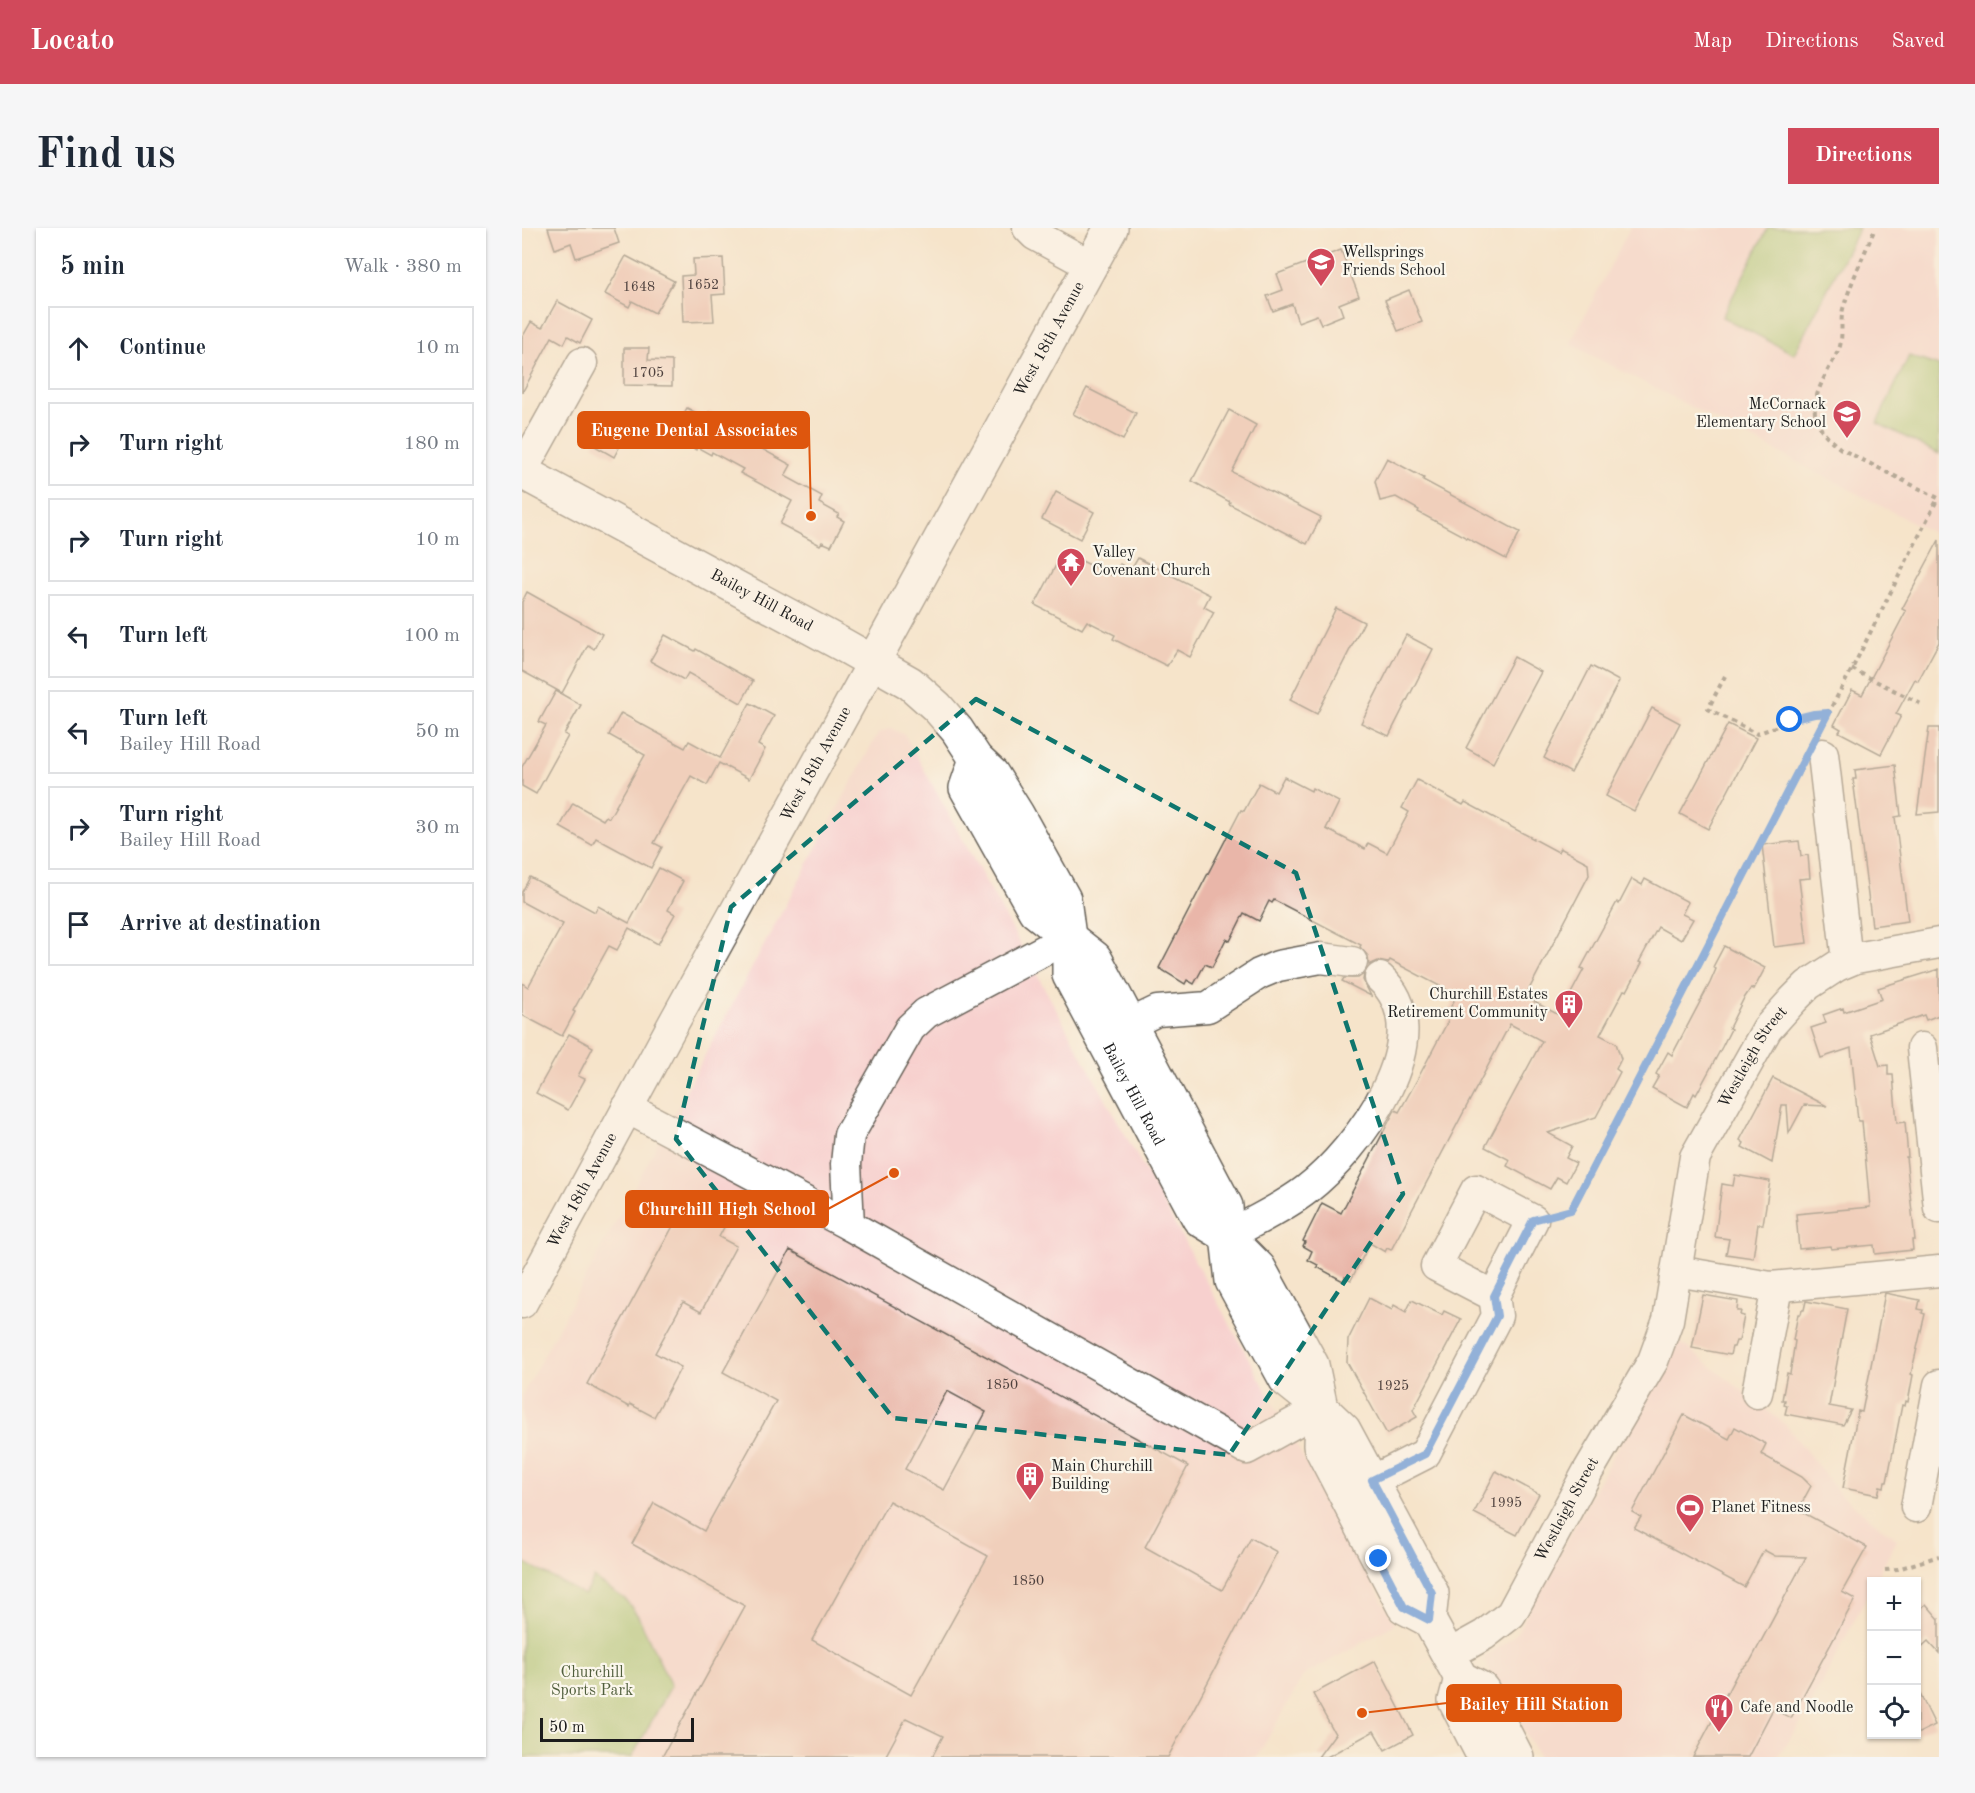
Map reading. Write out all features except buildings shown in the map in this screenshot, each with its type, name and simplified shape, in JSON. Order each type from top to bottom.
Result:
[{"type":"main road","name":"West 18th Avenue","points":[[873,662],[1110,228]]},
{"type":"main road","name":"Bailey Hill Road","points":[[522,472],[910,683],[937,707],[957,730],[976,759],[966,788],[1035,911],[1095,958],[1226,1206],[1232,1281],[1286,1380],[1344,1430],[1432,1593],[1429,1620]]},
{"type":"main road","name":"Bailey Hill Road","points":[[1069,937],[1069,975],[1199,1219],[1227,1236]]},
{"type":"main road","points":[[1321,1408],[1320,1446],[1404,1607],[1429,1620],[1455,1667],[1482,1689],[1517,1757]]},
{"type":"main road","points":[[1455,1667],[1455,1701],[1486,1755]]},
{"type":"street","points":[[1028,228],[1035,235],[1090,265]]},
{"type":"street","points":[[522,472],[582,363]]},
{"type":"street","name":"West 18th Avenue","points":[[522,1303],[873,662]]},
{"type":"street","points":[[1815,749],[1847,961]]},
{"type":"street","points":[[849,1225],[846,1164],[849,1135],[910,1028],[926,1013],[1069,937]]},
{"type":"street","name":"Westleigh Street","points":[[1455,1667],[1484,1635],[1511,1614],[1587,1473],[1653,1361],[1665,1329],[1695,1157],[1767,1029],[1808,985],[1847,961],[1939,943]]},
{"type":"street","points":[[1130,1024],[1156,1011],[1208,1007],[1259,974],[1278,966],[1330,958],[1352,962]]},
{"type":"street","points":[[1227,1236],[1304,1192],[1356,1138],[1373,1112],[1397,1065],[1404,1025],[1397,1000],[1391,989],[1380,978]]},
{"type":"street","points":[[1922,1048],[1939,1208]]},
{"type":"street","points":[[627,1108],[849,1225],[1247,1449],[1321,1408]]},
{"type":"street","points":[[1372,1480],[1425,1454],[1497,1316],[1494,1296],[1533,1220],[1476,1190],[1436,1266],[1494,1296]]},
{"type":"street","points":[[1676,1271],[1761,1287],[1939,1271]]},
{"type":"street","points":[[1758,1393],[1777,1287]]},
{"type":"street","points":[[1916,1507],[1939,1385]]},
{"type":"path","points":[[1533,1220],[1571,1210],[1815,749],[1828,713],[1938,498],[1841,449],[1827,438],[1816,423],[1814,404],[1817,390],[1840,344],[1840,321],[1844,307],[1875,228]]},
{"type":"path","points":[[1852,669],[1923,705]]},
{"type":"path","points":[[1725,676],[1708,709],[1757,734],[1800,717],[1828,713]]},
{"type":"path","points":[[1885,1570],[1898,1569],[1939,1556]]},
{"type":"highlighted area","points":[[976,699],[1296,873],[1403,1194],[1229,1455],[893,1418],[676,1139],[731,907]]},
{"type":"shaded area","name":"McCornack Elementary School","points":[[1630,228],[1939,228],[1939,536],[1570,344]]},
{"type":"shaded area","points":[[891,728],[905,735],[1395,1624],[1303,1676],[1257,1757],[632,1757],[671,1686],[594,1578],[585,1596],[522,1561],[522,1396],[878,733]]},
{"type":"shaded area","points":[[1676,1339],[1786,1425],[1840,1494],[1897,1540],[1877,1577],[1867,1577],[1867,1596],[1804,1718],[1777,1757],[1539,1757],[1483,1658],[1517,1632]]},
{"type":"green space","points":[[1768,228],[1859,228],[1794,354],[1722,317]]},
{"type":"green space","points":[[1909,356],[1939,366],[1939,454],[1877,423]]},
{"type":"green space","name":"Churchill Sports Park","points":[[522,1561],[584,1595],[594,1578],[625,1599],[638,1616],[671,1686],[632,1757],[522,1757]]},
{"type":"place","name":"Wellsprings Friends School","points":[[1321,288]]},
{"type":"place","name":"McCornack Elementary School","points":[[1847,440]]},
{"type":"place","name":"Eugene Dental Associates","points":[[811,516]]},
{"type":"place","name":"Valley Covenant Church","points":[[1071,588]]},
{"type":"place","name":"Churchill Estates Retirement Community","points":[[1569,1030]]},
{"type":"place","name":"Churchill High School","points":[[894,1173]]},
{"type":"place","name":"Main Churchill Building","points":[[1030,1502]]},
{"type":"place","name":"Planet Fitness","points":[[1690,1534]]},
{"type":"place","name":"Bailey Hill Station","points":[[1362,1713]]},
{"type":"place","name":"Cafe and Noodle","points":[[1719,1734]]},
{"type":"route","points":[[1379,1559],[1404,1607],[1429,1620],[1432,1593],[1372,1480],[1425,1454],[1497,1316],[1494,1296],[1533,1220],[1571,1210],[1828,713],[1790,720]]}]
